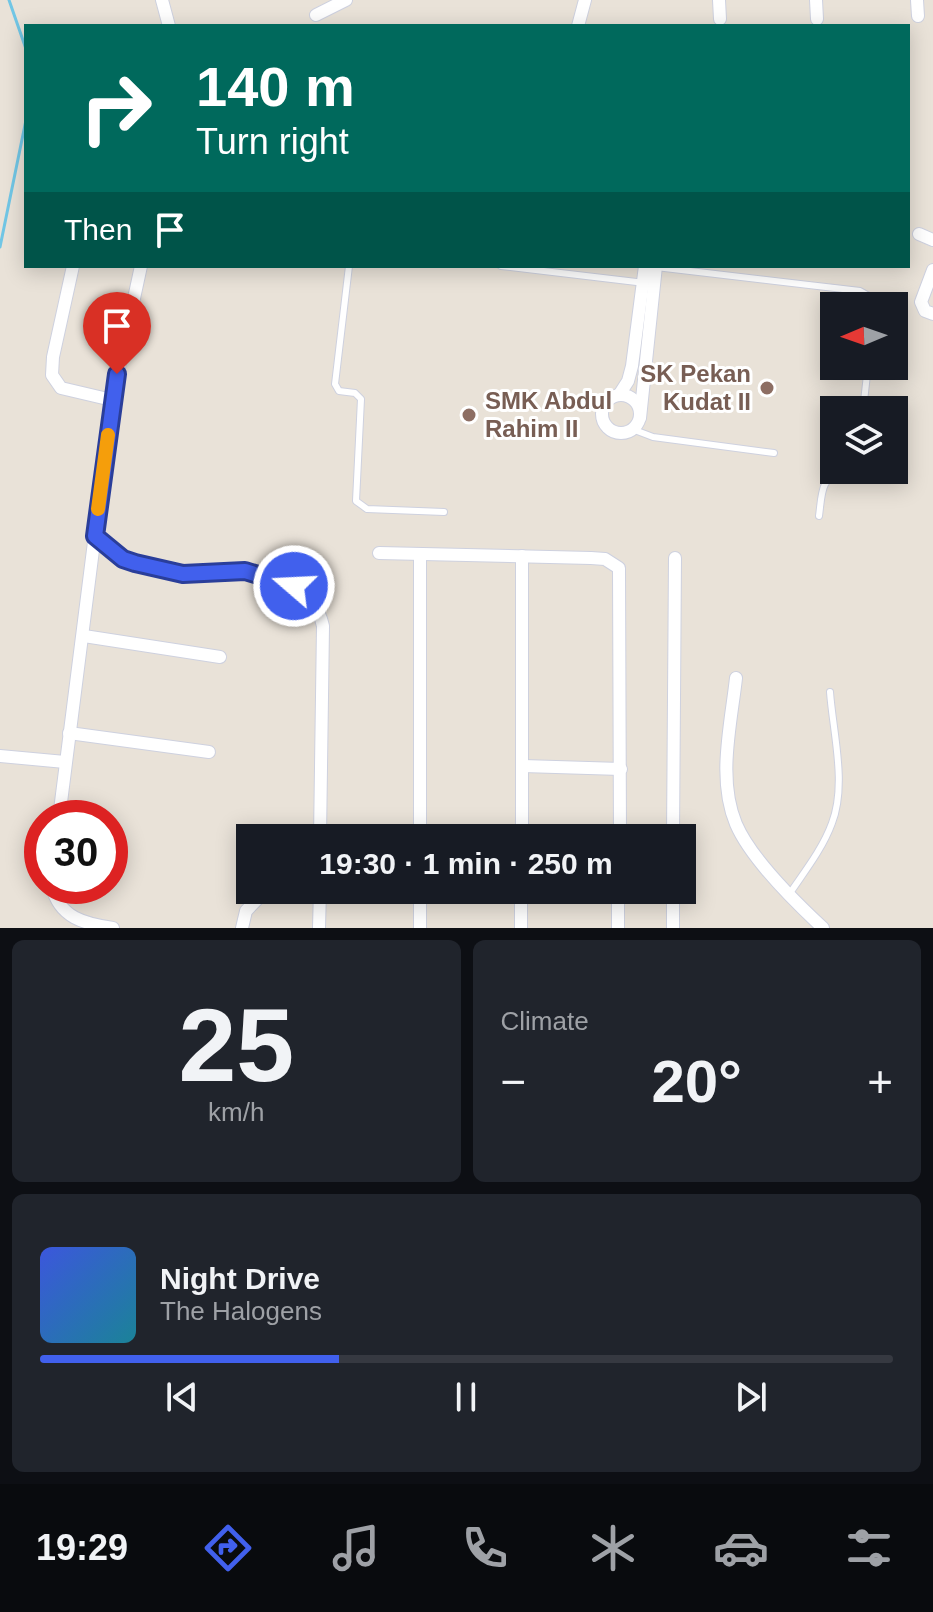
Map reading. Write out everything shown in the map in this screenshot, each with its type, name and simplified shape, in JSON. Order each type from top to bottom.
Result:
[{"type":"street","points":[[162,0],[168,24]]},
{"type":"street","points":[[316,15],[346,0]]},
{"type":"street","points":[[579,24],[587,0]]},
{"type":"street","points":[[584,24],[587,0]]},
{"type":"street","points":[[719,0],[720,19]]},
{"type":"street","points":[[816,0],[817,19]]},
{"type":"street","points":[[917,0],[918,16]]},
{"type":"street","points":[[919,234],[933,240]]},
{"type":"street","points":[[73,268],[53,357],[52,375],[61,388],[112,400]]},
{"type":"street","points":[[61,800],[112,400],[141,268]]},
{"type":"street","points":[[636,424],[649,283],[645,268]]},
{"type":"street","points":[[636,424],[613,431],[604,421],[606,403],[619,395],[632,366],[649,283],[655,268]]},
{"type":"street","points":[[933,270],[921,302],[925,311],[933,314]]},
{"type":"street","points":[[619,395],[634,400],[636,424]]},
{"type":"street","points":[[95,536],[123,559],[135,563],[183,574],[233,570],[257,573],[294,586],[313,601],[323,626],[320,824]]},
{"type":"street","points":[[379,553],[605,559],[619,568],[620,824]]},
{"type":"street","points":[[420,554],[420,824]]},
{"type":"street","points":[[522,556],[522,824]]},
{"type":"street","points":[[673,824],[675,558]]},
{"type":"street","points":[[84,636],[220,657]]},
{"type":"street","points":[[736,678],[727,773],[731,809],[745,839],[817,926]]},
{"type":"street","points":[[69,733],[209,752]]},
{"type":"street","points":[[0,756],[65,762]]},
{"type":"street","points":[[523,766],[621,769]]},
{"type":"street","points":[[58,904],[77,920],[113,928]]},
{"type":"street","points":[[242,928],[246,911],[253,904]]},
{"type":"street","points":[[319,928],[320,904]]},
{"type":"street","points":[[420,904],[420,928]]},
{"type":"street","points":[[521,904],[521,928]]},
{"type":"street","points":[[618,928],[619,904]]},
{"type":"street","points":[[673,904],[673,928]]},
{"type":"lane","points":[[349,268],[335,384],[339,391],[358,394],[362,401],[355,499],[367,509],[444,512]]},
{"type":"lane","points":[[518,268],[649,283]]},
{"type":"lane","points":[[674,268],[862,292]]},
{"type":"lane","points":[[736,275],[738,268]]},
{"type":"lane","points":[[636,424],[653,437],[774,453]]},
{"type":"lane","points":[[819,516],[824,484]]},
{"type":"lane","points":[[790,893],[827,836],[836,810],[838,789],[830,692]]},
{"type":"waterway","points":[[9,0],[24,43]]},
{"type":"waterway","points":[[0,247],[24,130]]},
{"type":"slow traffic","points":[[98,509],[108,435]]},
{"type":"place","name":"SK Pekan Kudat II","points":[[767,388]]},
{"type":"place","name":"SMK Abdul Rahim II","points":[[469,415]]},
{"type":"route","points":[[117,374],[95,536],[123,559],[172,573],[245,571],[294,586]]}]
